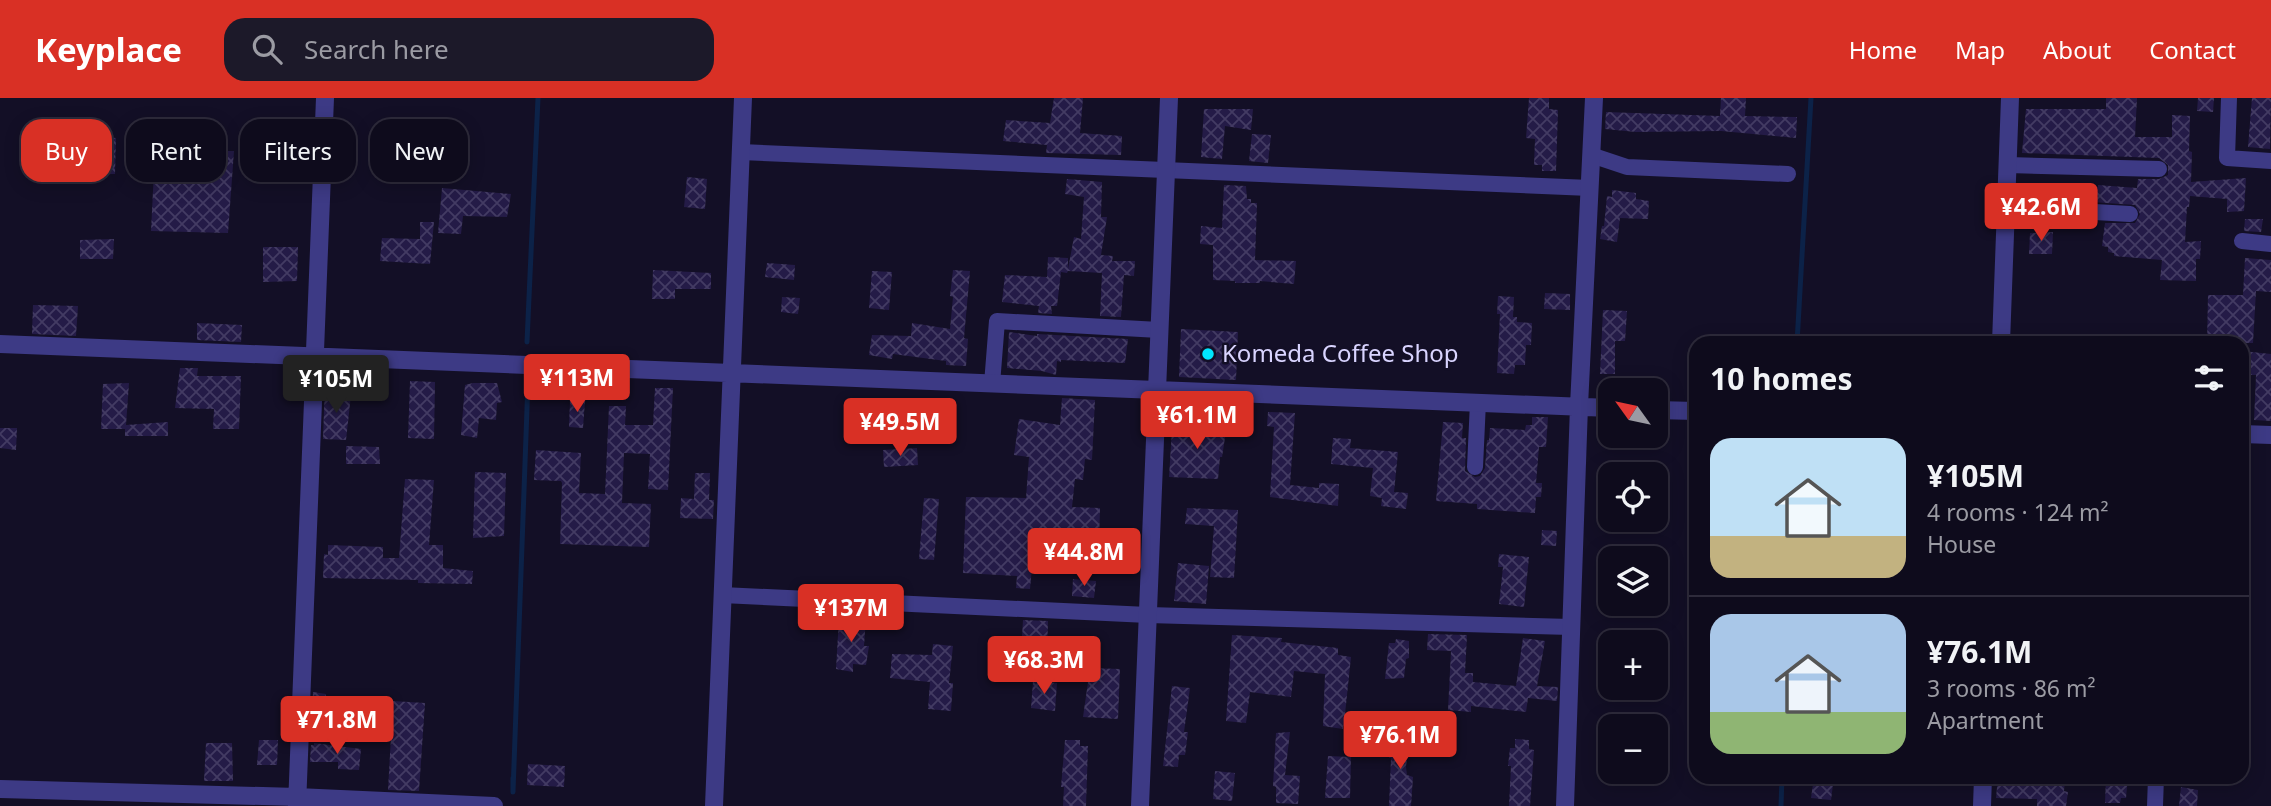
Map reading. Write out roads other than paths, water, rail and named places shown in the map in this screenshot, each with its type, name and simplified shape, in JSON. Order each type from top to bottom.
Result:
[{"type":"street","points":[[297,801],[325,98]]},
{"type":"street","points":[[714,806],[743,98]]},
{"type":"street","points":[[1140,806],[1169,98]]},
{"type":"street","points":[[1564,806],[1594,98]]},
{"type":"street","points":[[2001,336],[2010,98]]},
{"type":"street","points":[[2230,98],[2227,158],[2271,161]]},
{"type":"street","points":[[741,152],[1590,188]]},
{"type":"street","points":[[1591,155],[1627,167],[1788,174]]},
{"type":"street","points":[[2008,165],[2159,169]]},
{"type":"street","points":[[2006,208],[2130,214]]},
{"type":"street","points":[[2242,241],[2271,244]]},
{"type":"street","points":[[992,384],[997,321],[1159,330]]},
{"type":"street","points":[[0,344],[1598,407]]},
{"type":"street","points":[[1475,467],[1478,402]]},
{"type":"street","points":[[1668,410],[1689,411]]},
{"type":"street","points":[[2249,434],[2271,435]]},
{"type":"street","points":[[722,595],[1148,615],[1571,627]]},
{"type":"street","points":[[1982,806],[1983,784]]},
{"type":"street","points":[[2155,806],[2156,784]]},
{"type":"street","points":[[0,789],[494,806]]},
{"type":"waterway","points":[[527,342],[538,98]]},
{"type":"waterway","points":[[1797,336],[1811,98]]},
{"type":"waterway","points":[[513,778],[513,792],[528,381]]},
{"type":"waterway","points":[[1781,806],[1782,784]]},
{"type":"place","name":"Komeda Coffee Shop","points":[[1208,354]]}]
